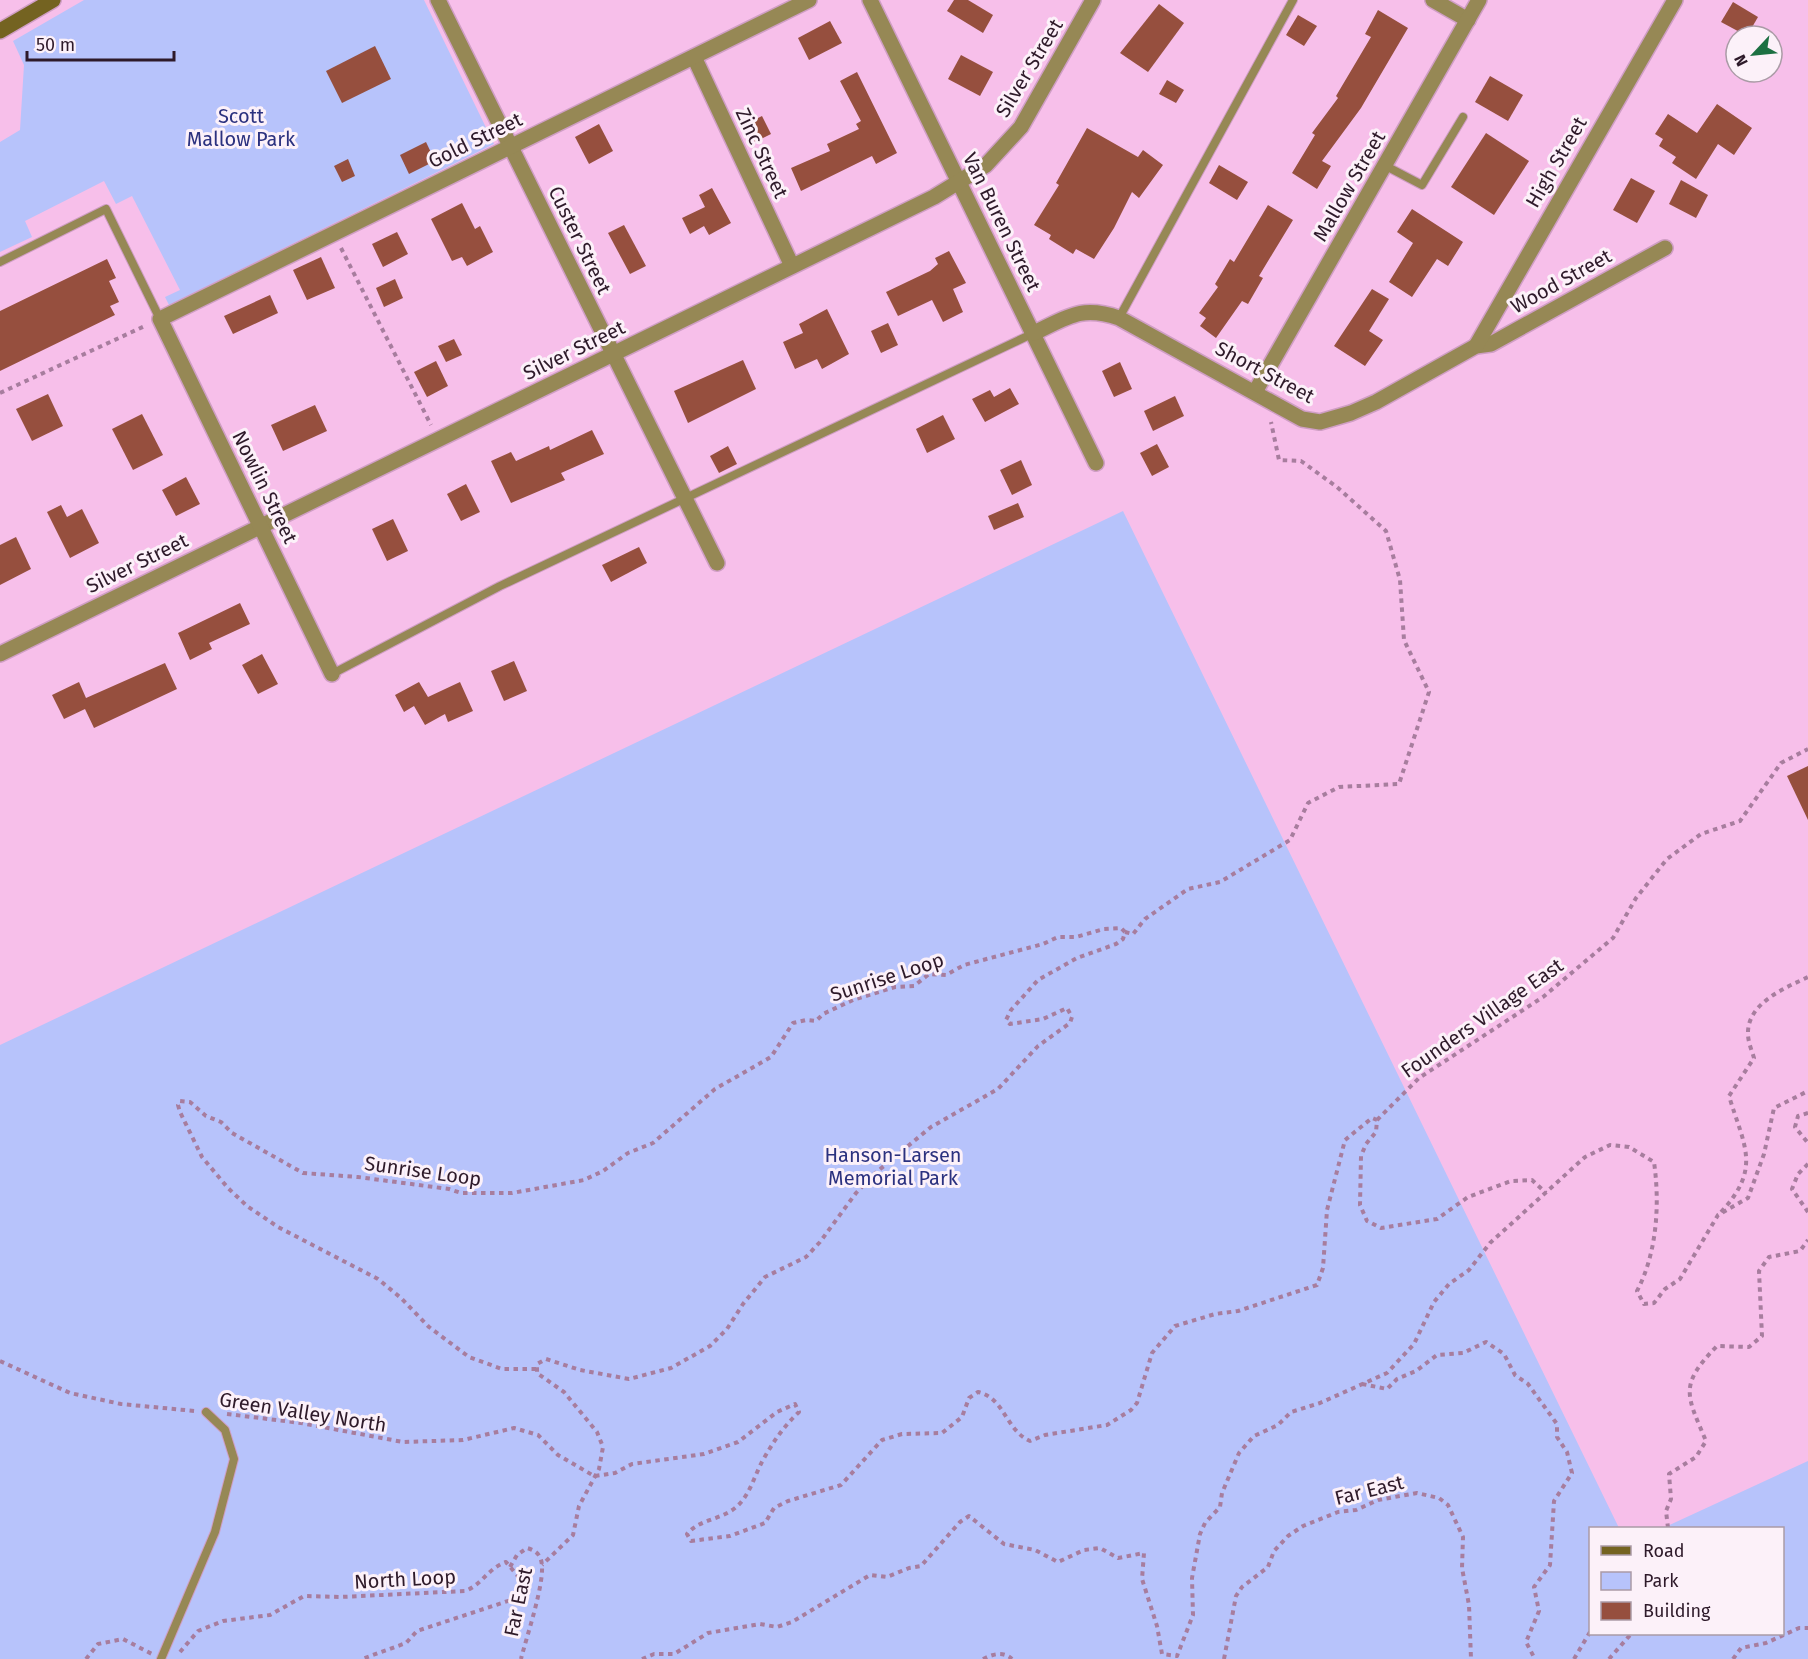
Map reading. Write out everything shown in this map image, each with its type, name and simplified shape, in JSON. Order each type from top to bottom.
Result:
[{"type":"main road","points":[[0,31],[53,0]]},
{"type":"street","name":"Custer Street","points":[[438,0],[717,563]]},
{"type":"street","name":"Gold Street","points":[[160,319],[809,0]]},
{"type":"street","name":"Van Buren Street","points":[[870,0],[1096,463]]},
{"type":"street","name":"Silver Street","points":[[0,654],[934,197],[986,165],[1021,127],[1093,0]]},
{"type":"street","points":[[1433,0],[1468,20]]},
{"type":"street","name":"Mallow Street","points":[[1255,392],[1479,0]]},
{"type":"street","name":"High Street","points":[[1476,346],[1675,0]]},
{"type":"street","name":"Zinc Street","points":[[694,57],[792,266]]},
{"type":"street","name":"Wood Street","points":[[1476,346],[1491,344],[1665,248]]},
{"type":"street","name":"Short Street","points":[[1034,333],[1087,310],[1119,318],[1302,419],[1320,422],[1376,402],[1476,346]]},
{"type":"street","name":"Nowlin Street","points":[[160,319],[332,674]]},
{"type":"lane","points":[[1119,318],[1293,0]]},
{"type":"lane","points":[[1384,165],[1422,185],[1463,117]]},
{"type":"lane","points":[[0,262],[106,209],[160,319]]},
{"type":"lane","points":[[332,674],[500,586],[1034,333]]},
{"type":"lane","points":[[161,1659],[215,1532],[234,1459],[225,1430],[206,1412]]},
{"type":"path","points":[[333,234],[438,440]]},
{"type":"path","points":[[0,393],[160,319]]},
{"type":"path","points":[[1125,932],[1133,934],[1145,919],[1188,889],[1220,882],[1290,840],[1308,803],[1339,787],[1399,784],[1429,692],[1404,640],[1400,580],[1386,531],[1337,487],[1301,461],[1279,460],[1273,425],[1268,417]]},
{"type":"path","name":"Founders Village East","points":[[1377,1120],[1419,1078],[1533,1004],[1613,938],[1636,898],[1668,859],[1701,834],[1740,821],[1781,763],[1808,749]]},
{"type":"path","name":"Sunrise Loop","points":[[1112,928],[1121,928],[1125,932],[1123,939],[1116,944],[1077,958],[1038,980],[1011,1010],[1006,1020],[1010,1024],[1020,1024],[1050,1017],[1067,1008],[1072,1017],[1070,1023],[1038,1046],[998,1089],[931,1127],[873,1175],[806,1257],[765,1277],[743,1304],[727,1329],[710,1346],[671,1368],[640,1377],[616,1377],[580,1370],[546,1359],[537,1364],[536,1369],[502,1369],[469,1357],[429,1327],[384,1284],[278,1227],[247,1206],[202,1157],[180,1112],[178,1105],[180,1101],[190,1102],[206,1116],[221,1122],[232,1133],[303,1173],[358,1177],[482,1196],[568,1184],[603,1171],[628,1153],[653,1143],[715,1089],[771,1057],[793,1023],[806,1020],[816,1021],[823,1014],[853,1000],[895,987],[914,986],[929,974],[946,975],[964,965],[1044,944],[1058,938],[1077,937],[1112,928]]},
{"type":"path","points":[[642,1659],[654,1654],[674,1654],[708,1634],[760,1624],[777,1627],[792,1622],[870,1575],[887,1577],[921,1566],[960,1522],[969,1516],[1004,1544],[1035,1550],[1058,1562],[1084,1550],[1100,1548],[1119,1558],[1144,1553],[1143,1579],[1157,1626],[1162,1654],[1177,1656],[1193,1615],[1192,1578],[1200,1534],[1205,1523],[1220,1507],[1222,1493],[1239,1453],[1254,1436],[1278,1425],[1291,1412],[1387,1373],[1414,1344],[1434,1302],[1449,1284],[1469,1270],[1490,1243],[1585,1157],[1610,1145],[1629,1147],[1654,1162],[1658,1189],[1651,1254],[1646,1275],[1637,1291],[1644,1304],[1654,1303],[1665,1288],[1680,1279],[1718,1215],[1739,1193],[1747,1165],[1741,1125],[1729,1096],[1754,1058],[1748,1034],[1752,1021],[1761,1004],[1774,993],[1808,977]]},
{"type":"path","points":[[1718,1215],[1748,1198],[1767,1144],[1774,1108],[1808,1091]]},
{"type":"path","points":[[1808,1113],[1798,1116],[1795,1127],[1808,1143]]},
{"type":"path","points":[[594,1476],[615,1473],[632,1464],[704,1454],[738,1442],[777,1412],[795,1404],[799,1412],[784,1425],[762,1462],[755,1482],[736,1507],[696,1524],[687,1534],[691,1541],[730,1536],[765,1523],[774,1508],[788,1501],[841,1485],[882,1440],[902,1434],[942,1433],[962,1417],[969,1398],[978,1392],[988,1394],[997,1401],[1010,1424],[1022,1438],[1030,1441],[1045,1435],[1107,1425],[1131,1410],[1137,1403],[1152,1353],[1175,1326],[1215,1314],[1238,1311],[1317,1285],[1323,1268],[1327,1210],[1345,1140],[1372,1118],[1377,1120],[1376,1132],[1366,1144],[1361,1156],[1360,1205],[1367,1221],[1380,1228],[1437,1219],[1468,1197],[1511,1181],[1532,1180],[1546,1193]]},
{"type":"path","points":[[1808,1164],[1798,1174],[1792,1189],[1808,1212]]},
{"type":"path","points":[[1668,1527],[1666,1511],[1671,1499],[1669,1474],[1696,1457],[1706,1441],[1688,1398],[1696,1368],[1717,1346],[1749,1347],[1762,1336],[1759,1271],[1769,1257],[1800,1251],[1808,1240]]},
{"type":"path","points":[[1362,1384],[1387,1389],[1396,1379],[1416,1371],[1437,1355],[1463,1353],[1486,1342],[1504,1354],[1515,1375],[1528,1384],[1557,1424],[1557,1437],[1567,1452],[1572,1473],[1554,1501],[1550,1565],[1534,1587],[1539,1611],[1526,1642],[1535,1659]]},
{"type":"path","name":"Green Valley North","points":[[0,1361],[70,1393],[121,1404],[302,1423],[403,1442],[463,1440],[514,1428],[538,1435],[558,1455],[594,1476]]},
{"type":"path","points":[[536,1369],[542,1378],[564,1392],[597,1432],[603,1447],[603,1458],[579,1506],[573,1535],[542,1565]]},
{"type":"path","name":"Far East","points":[[1224,1659],[1236,1596],[1242,1587],[1268,1567],[1274,1551],[1288,1536],[1303,1526],[1338,1512],[1356,1510],[1378,1500],[1417,1493],[1439,1498],[1448,1505],[1463,1538],[1462,1568],[1469,1605],[1472,1659]]},
{"type":"path","name":"Far East","points":[[510,1567],[517,1555],[527,1548],[537,1553],[542,1565],[521,1659]]},
{"type":"path","name":"North Loop","points":[[174,1659],[198,1631],[223,1621],[270,1615],[304,1596],[340,1597],[465,1591],[478,1587],[486,1574],[506,1562],[522,1581],[520,1597],[417,1631],[406,1643],[362,1659]]},
{"type":"path","points":[[1784,1635],[1799,1628],[1808,1628]]},
{"type":"path","points":[[1574,1659],[1589,1634]]},
{"type":"path","points":[[1609,1659],[1629,1635]]},
{"type":"path","points":[[1733,1659],[1741,1648],[1766,1643],[1784,1635]]},
{"type":"path","points":[[86,1659],[98,1644],[123,1639],[161,1659]]},
{"type":"path","points":[[983,1659],[997,1653],[1007,1655],[1012,1659]]},
{"type":"green space","name":"Scott Mallow Park","points":[[84,0],[424,0],[494,144],[169,305],[165,297],[180,290],[132,196],[116,204],[104,181],[25,221],[32,237],[0,252],[0,142],[20,130],[24,65],[13,41]]},
{"type":"green space","name":"Hanson-Larsen Memorial Park","points":[[1123,511],[1619,1527],[1589,1527],[1589,1635],[1784,1635],[1784,1527],[1665,1527],[1808,1461],[1808,1659],[0,1659],[0,1045]]},
{"type":"building","points":[[954,0],[968,0],[993,15],[983,33],[947,11]]},
{"type":"building","points":[[1733,2],[1758,17],[1754,24],[1721,22]]},
{"type":"building","points":[[1159,4],[1184,23],[1148,72],[1120,53]]},
{"type":"building","points":[[1378,10],[1408,28],[1361,108],[1322,161],[1331,166],[1317,189],[1292,173],[1315,135],[1312,133],[1338,98],[1336,96],[1371,37],[1365,34]]},
{"type":"building","points":[[1298,15],[1317,26],[1304,46],[1286,35]]},
{"type":"building","points":[[830,21],[842,43],[809,60],[798,38]]},
{"type":"building","points":[[375,46],[391,79],[342,103],[326,71]]},
{"type":"building","points":[[961,55],[993,72],[980,96],[948,79]]},
{"type":"building","points":[[857,72],[897,153],[876,164],[872,156],[801,191],[791,168],[830,151],[827,144],[859,129],[856,124],[861,121],[840,81]]},
{"type":"building","points":[[1490,76],[1523,95],[1508,121],[1475,102]]},
{"type":"building","points":[[1167,80],[1184,90],[1176,103],[1159,94]]},
{"type":"building","points":[[1717,104],[1752,128],[1734,155],[1718,144],[1696,179],[1672,163],[1676,157],[1659,146],[1663,139],[1655,134],[1668,114],[1697,133]]},
{"type":"building","points":[[762,116],[771,134],[755,142],[746,124]]},
{"type":"building","points":[[599,124],[613,151],[589,164],[575,137]]},
{"type":"building","points":[[1087,128],[1138,157],[1143,150],[1163,165],[1139,198],[1132,192],[1114,228],[1094,259],[1076,249],[1073,254],[1049,239],[1051,235],[1034,225],[1059,185],[1056,183]]},
{"type":"building","points":[[1486,133],[1529,161],[1494,215],[1451,187]]},
{"type":"building","points":[[426,142],[435,161],[409,174],[400,155]]},
{"type":"building","points":[[348,159],[355,176],[342,182],[334,166]]},
{"type":"building","points":[[1219,165],[1248,182],[1237,200],[1209,183]]},
{"type":"building","points":[[1631,178],[1655,191],[1637,223],[1613,210]]},
{"type":"building","points":[[1681,180],[1708,195],[1696,218],[1669,204]]},
{"type":"building","points":[[712,188],[731,223],[709,235],[704,226],[690,234],[682,218],[705,207],[699,195]]},
{"type":"building","points":[[462,203],[475,229],[480,226],[493,252],[467,266],[462,257],[452,261],[431,219]]},
{"type":"building","points":[[1268,205],[1293,220],[1259,276],[1263,278],[1248,304],[1242,301],[1216,338],[1200,326],[1206,318],[1199,313],[1218,287],[1215,284],[1230,259],[1234,262]]},
{"type":"building","points":[[1412,209],[1463,242],[1448,266],[1437,259],[1412,297],[1389,282],[1413,243],[1397,232]]},
{"type":"building","points":[[624,225],[646,266],[630,274],[608,233]]},
{"type":"building","points":[[397,232],[408,254],[383,267],[372,244]]},
{"type":"building","points":[[949,251],[966,283],[953,289],[963,312],[943,322],[932,300],[898,316],[886,292],[930,271],[938,264],[935,258]]},
{"type":"building","points":[[321,257],[335,288],[307,300],[293,270]]},
{"type":"building","points":[[107,259],[116,278],[109,281],[119,302],[110,306],[115,315],[0,371],[0,311]]},
{"type":"building","points":[[395,279],[403,298],[384,307],[376,288]]},
{"type":"building","points":[[1372,289],[1389,299],[1369,331],[1383,340],[1365,366],[1334,346]]},
{"type":"building","points":[[270,295],[278,313],[233,334],[224,316]]},
{"type":"building","points":[[827,309],[849,354],[822,369],[817,359],[795,369],[783,342],[803,333],[799,324]]},
{"type":"building","points":[[888,323],[898,345],[881,353],[871,331]]},
{"type":"building","points":[[454,339],[462,355],[446,362],[438,346]]},
{"type":"building","points":[[743,360],[756,389],[688,423],[674,391]]},
{"type":"building","points":[[436,361],[448,386],[427,397],[414,372]]},
{"type":"building","points":[[1120,362],[1132,389],[1114,397],[1102,371]]},
{"type":"building","points":[[1010,388],[1019,404],[985,422],[972,399],[990,390],[994,397]]},
{"type":"building","points":[[48,394],[63,426],[32,441],[16,409]]},
{"type":"building","points":[[1175,396],[1184,416],[1153,431],[1144,411]]},
{"type":"building","points":[[315,405],[327,431],[283,451],[271,425]]},
{"type":"building","points":[[142,414],[163,455],[133,470],[112,429]]},
{"type":"building","points":[[943,415],[955,439],[927,453],[916,429]]},
{"type":"building","points":[[592,430],[604,454],[561,473],[565,480],[511,503],[491,461],[511,452],[516,461],[549,446],[550,450]]},
{"type":"building","points":[[1157,444],[1169,467],[1152,476],[1140,453]]},
{"type":"building","points":[[728,446],[737,464],[719,473],[710,456]]},
{"type":"building","points":[[1021,460],[1032,485],[1012,495],[1000,470]]},
{"type":"building","points":[[186,477],[200,504],[176,516],[162,490]]},
{"type":"building","points":[[466,484],[480,512],[461,521],[447,494]]},
{"type":"building","points":[[1018,503],[1024,517],[994,530],[988,516]]},
{"type":"building","points":[[61,505],[67,517],[82,509],[99,543],[70,558],[47,512]]},
{"type":"building","points":[[393,519],[408,551],[387,561],[372,529]]},
{"type":"building","points":[[16,537],[31,569],[0,585],[0,545]]},
{"type":"building","points":[[639,547],[647,563],[611,582],[602,565]]},
{"type":"building","points":[[240,603],[250,624],[209,643],[212,649],[190,660],[178,633]]},
{"type":"building","points":[[262,654],[278,684],[258,694],[242,665]]},
{"type":"building","points":[[514,661],[527,691],[504,701],[491,671]]},
{"type":"building","points":[[165,663],[177,689],[94,728],[85,709],[64,719],[52,695],[79,682],[86,698]]},
{"type":"building","points":[[419,682],[428,697],[460,682],[473,711],[448,722],[445,714],[425,725],[414,706],[404,712],[395,695]]},
{"type":"building","points":[[1808,766],[1808,820],[1787,776]]}]
